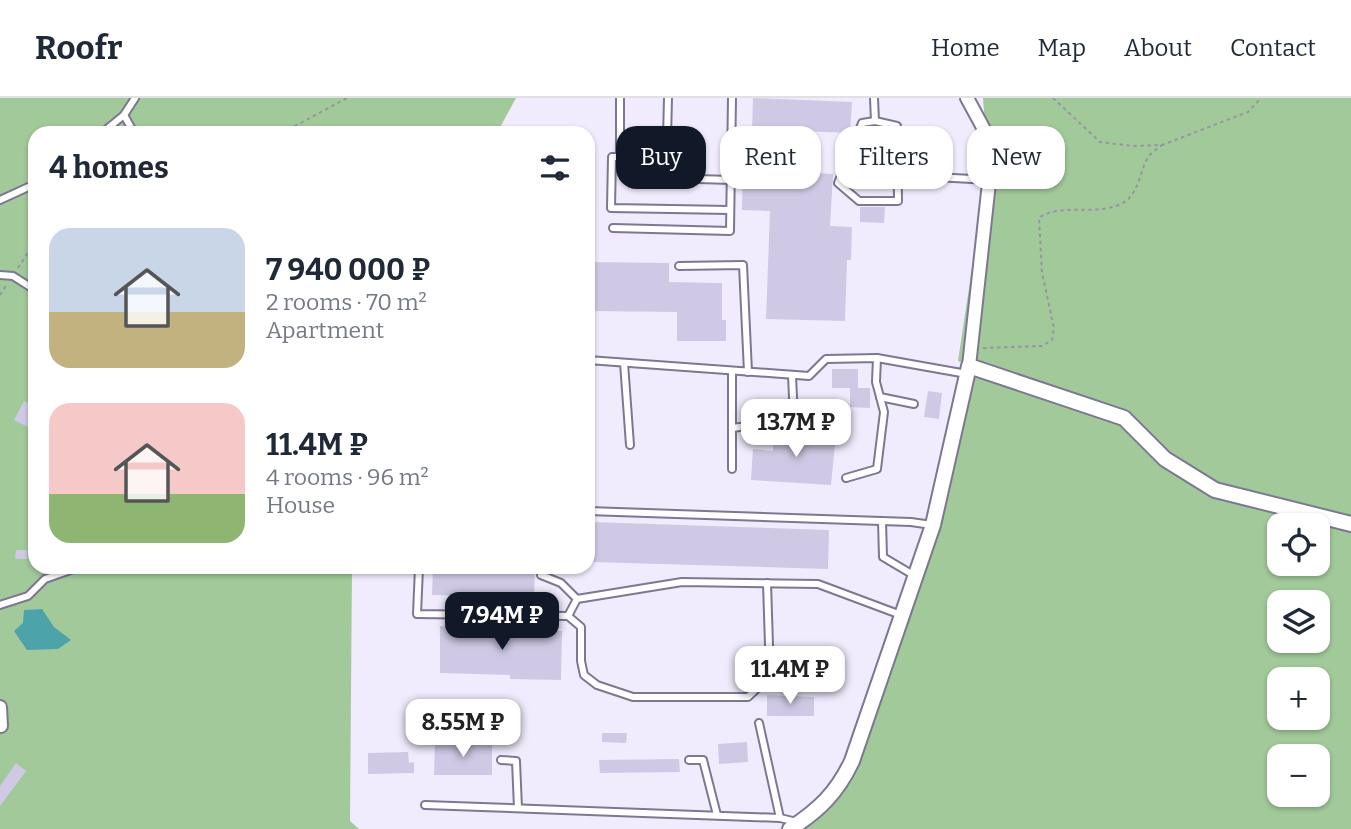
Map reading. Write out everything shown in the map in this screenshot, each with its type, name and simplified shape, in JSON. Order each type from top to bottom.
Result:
[{"type":"street","points":[[967,98],[982,126]]},
{"type":"street","points":[[795,826],[825,802],[842,783],[852,761],[933,525],[968,370],[989,189]]},
{"type":"street","points":[[968,370],[1124,418],[1165,459],[1215,490],[1351,524]]},
{"type":"street","points":[[0,707],[1,726]]},
{"type":"lane","points":[[111,126],[124,115],[135,98]]},
{"type":"lane","points":[[620,98],[620,126]]},
{"type":"lane","points":[[668,98],[668,126]]},
{"type":"lane","points":[[732,98],[732,126]]},
{"type":"lane","points":[[874,98],[875,121]]},
{"type":"lane","points":[[124,115],[130,126]]},
{"type":"lane","points":[[861,126],[862,123],[875,121],[897,126]]},
{"type":"lane","points":[[616,157],[612,157],[611,208],[730,210]]},
{"type":"lane","points":[[0,200],[28,187]]},
{"type":"lane","points":[[613,228],[730,231],[731,189]]},
{"type":"lane","points":[[845,189],[859,201],[898,201],[898,189]]},
{"type":"lane","points":[[679,266],[743,265],[748,372]]},
{"type":"lane","points":[[0,275],[13,276],[28,286]]},
{"type":"lane","points":[[846,478],[877,468],[884,412],[876,382],[877,358]]},
{"type":"lane","points":[[595,361],[809,376],[826,359],[877,358],[968,370]]},
{"type":"lane","points":[[624,363],[630,445]]},
{"type":"lane","points":[[732,371],[732,469]]},
{"type":"lane","points":[[732,428],[794,420],[792,375]]},
{"type":"lane","points":[[880,397],[914,404]]},
{"type":"lane","points":[[595,511],[933,525]]},
{"type":"lane","points":[[882,521],[883,557],[915,576]]},
{"type":"lane","points":[[0,605],[28,596],[44,579],[59,574]]},
{"type":"lane","points":[[419,574],[417,614],[568,616],[581,627],[581,661],[584,675],[597,685],[633,697],[748,697],[770,676],[767,583]]},
{"type":"lane","points":[[541,575],[561,583],[577,598]]},
{"type":"lane","points":[[577,598],[682,582],[818,584],[901,615]]},
{"type":"lane","points":[[568,616],[577,598]]},
{"type":"lane","points":[[759,723],[780,818]]},
{"type":"lane","points":[[501,760],[516,761],[518,808]]},
{"type":"lane","points":[[690,760],[703,760],[717,815]]},
{"type":"lane","points":[[425,805],[780,818],[795,826]]},
{"type":"path","points":[[295,126],[347,98]]},
{"type":"path","points":[[1052,98],[1100,142],[1133,146],[1162,145]]},
{"type":"path","points":[[971,348],[1042,346],[1052,340],[1054,328],[1042,273],[1039,218],[1049,211],[1091,211],[1124,202],[1137,187],[1149,156],[1162,145],[1248,111],[1261,98]]},
{"type":"green space","points":[[0,98],[516,98],[501,126],[28,126],[28,574],[352,574],[350,821],[359,829],[0,829]]},
{"type":"green space","points":[[983,98],[1351,98],[1351,829],[790,829],[842,783],[901,615],[969,366],[958,361],[984,189],[1065,189],[1065,126],[985,126]]},
{"type":"water","points":[[42,609],[54,627],[71,640],[58,649],[27,650],[14,631],[23,623],[24,610]]},
{"type":"building","points":[[753,98],[852,102],[850,126],[835,126],[835,132],[821,132],[821,126],[752,126]]},
{"type":"building","points":[[821,173],[833,174],[830,226],[852,227],[851,260],[847,260],[845,321],[766,319],[770,211],[742,210],[743,189],[821,189]]},
{"type":"building","points":[[860,207],[885,207],[884,223],[860,222]]},
{"type":"building","points":[[595,262],[669,263],[669,282],[722,283],[722,320],[726,320],[726,341],[677,341],[677,312],[595,311]]},
{"type":"building","points":[[832,369],[858,369],[858,388],[832,388]]},
{"type":"building","points":[[850,388],[870,388],[870,408],[850,407]]},
{"type":"building","points":[[928,391],[942,393],[939,419],[924,417]]},
{"type":"building","points":[[24,401],[28,403],[28,427],[14,420]]},
{"type":"building","points":[[774,431],[836,434],[831,485],[751,480],[753,449],[773,451]]},
{"type":"building","points":[[595,522],[829,530],[828,569],[595,562]]},
{"type":"building","points":[[16,550],[27,550],[27,559],[15,559]]},
{"type":"building","points":[[433,574],[535,574],[534,597],[432,595]]},
{"type":"building","points":[[440,626],[562,631],[561,680],[440,673]]},
{"type":"building","points":[[767,695],[814,697],[814,716],[767,716]]},
{"type":"building","points":[[602,733],[627,733],[626,743],[602,742]]},
{"type":"building","points":[[435,742],[492,742],[492,775],[434,775]]},
{"type":"building","points":[[747,742],[748,762],[719,764],[718,744]]},
{"type":"building","points":[[408,752],[409,763],[414,762],[414,773],[368,774],[368,753]]},
{"type":"building","points":[[679,759],[680,772],[600,773],[599,760]]},
{"type":"building","points":[[16,763],[26,771],[0,806],[0,786]]}]
